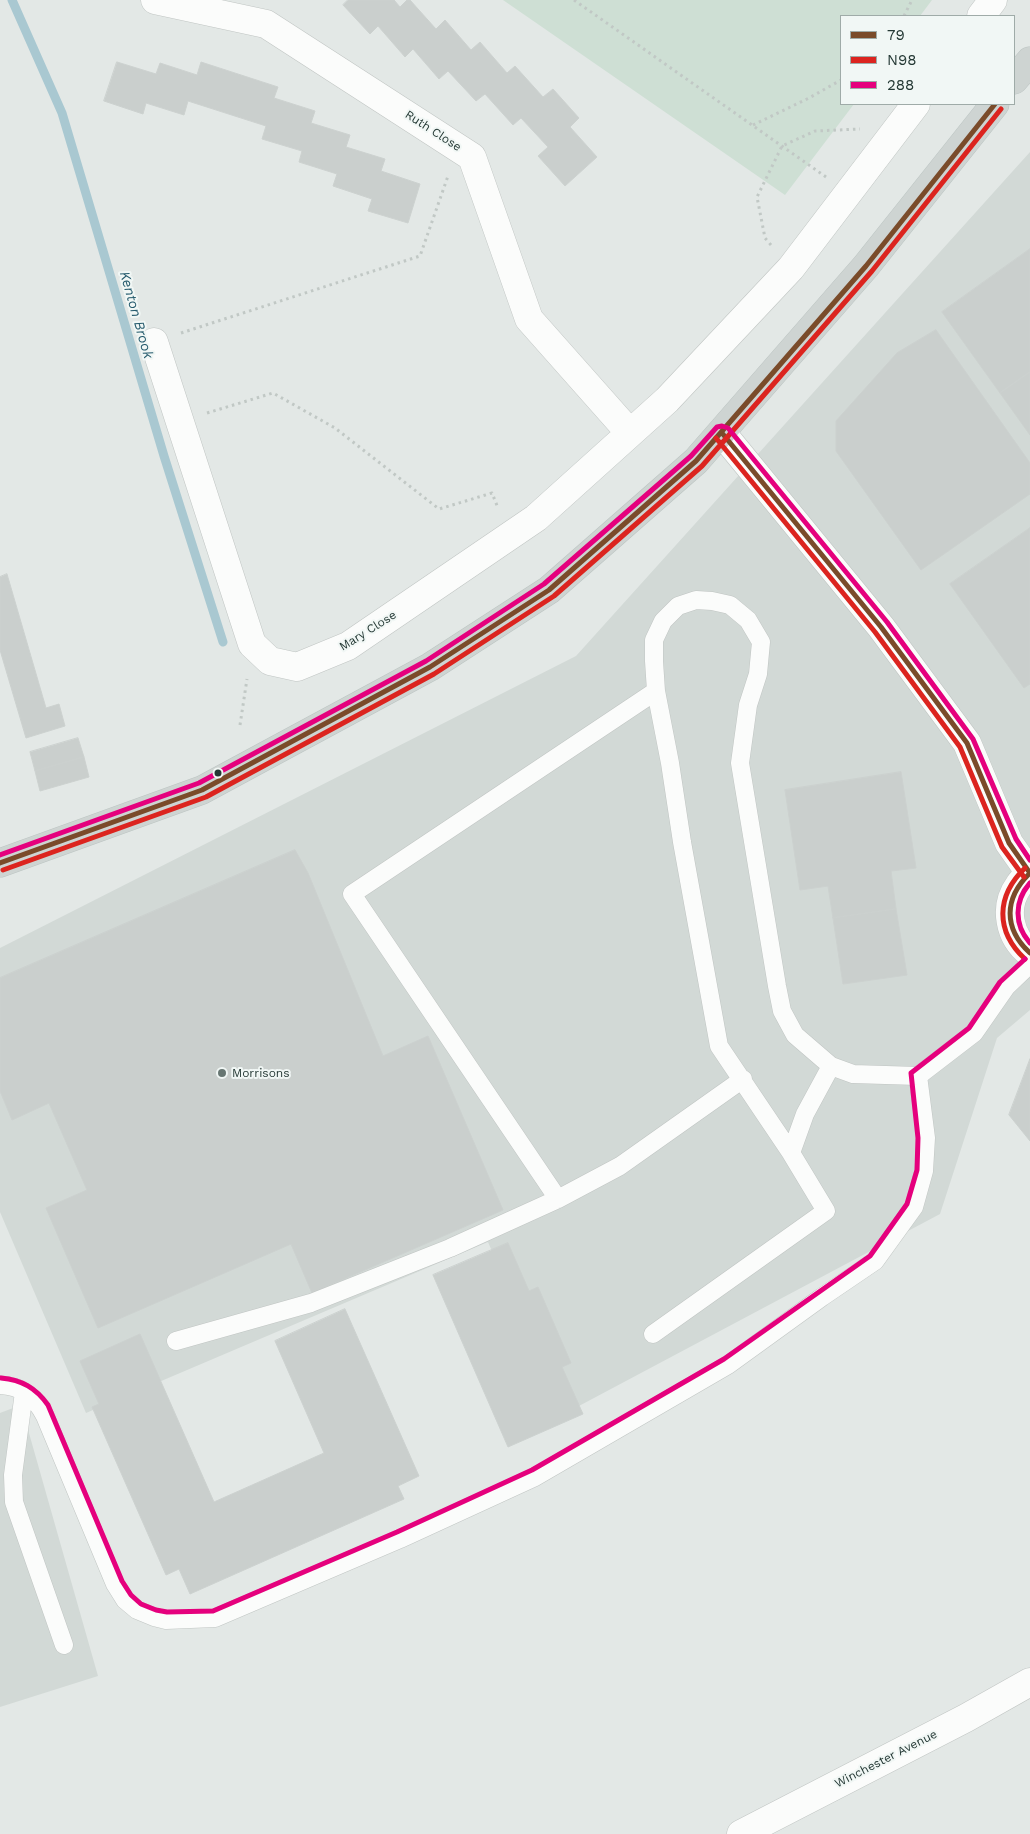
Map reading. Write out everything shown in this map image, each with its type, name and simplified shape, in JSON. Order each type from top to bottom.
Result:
[{"type":"main road","points":[[1015,79],[1030,61]]},
{"type":"main road","points":[[2,857],[202,790],[430,667],[549,590],[696,461],[866,266],[994,105]]},
{"type":"street","name":"Ruth Close","points":[[155,0],[266,24],[472,156],[529,319],[630,433]]},
{"type":"street","points":[[982,15],[993,0]]},
{"type":"street","name":"Mary Close","points":[[154,342],[252,644],[270,661],[297,668],[348,646],[536,518],[667,400],[791,268],[915,105]]},
{"type":"street","points":[[722,432],[881,627],[967,743],[1010,843],[1030,873],[1018,885],[1011,900],[1009,917],[1013,934],[1023,948],[1030,953]]},
{"type":"street","name":"Winchester Avenue","points":[[741,1834],[966,1718],[1030,1682]]},
{"type":"lane","points":[[653,1334],[826,1211],[791,1153],[720,1046],[656,692],[654,640],[664,621],[678,606],[696,600],[730,605],[748,620],[761,642],[758,674],[748,705],[740,763],[782,1011],[795,1035],[831,1066],[853,1074],[918,1076],[974,1033],[1006,987],[1030,964]]},
{"type":"lane","points":[[558,1199],[352,894],[656,692]]},
{"type":"lane","points":[[791,1153],[804,1114],[831,1066]]},
{"type":"lane","points":[[0,1385],[8,1385],[24,1392],[37,1401],[115,1584],[125,1600],[137,1610],[166,1620],[215,1618],[400,1539],[535,1477],[728,1365],[875,1261],[914,1207],[924,1171],[926,1138],[918,1076]]},
{"type":"lane","points":[[176,1341],[311,1304],[450,1248],[558,1199],[620,1166],[743,1080]]},
{"type":"lane","points":[[24,1392],[13,1475],[14,1502],[64,1645]]},
{"type":"path","points":[[574,0],[849,192]]},
{"type":"path","points":[[904,15],[912,0]]},
{"type":"path","points":[[752,126],[840,81]]},
{"type":"path","points":[[791,268],[765,238],[757,197],[782,146],[815,131],[898,128]]},
{"type":"path","points":[[154,342],[420,256],[457,147]]},
{"type":"path","points":[[180,422],[274,393],[334,428],[439,509],[492,493],[510,536]]},
{"type":"path","points":[[240,725],[252,644]]},
{"type":"shaded area","points":[[1030,152],[1030,1010],[997,1038],[940,1214],[562,1415],[488,1242],[86,1413],[0,1212],[0,948],[576,656]]},
{"type":"shaded area","points":[[21,1405],[98,1676],[0,1707],[0,1413]]},
{"type":"green space","points":[[503,0],[932,0],[921,15],[840,15],[840,105],[853,105],[785,195]]},
{"type":"building","points":[[348,0],[394,0],[400,7],[407,0],[410,0],[436,29],[445,20],[471,50],[480,42],[507,73],[515,66],[543,97],[553,89],[579,118],[570,127],[597,157],[565,186],[538,156],[548,147],[521,118],[513,125],[485,94],[476,101],[448,71],[439,79],[413,49],[405,57],[378,26],[370,34],[343,5]]},
{"type":"building","points":[[117,62],[156,74],[160,63],[197,75],[201,62],[278,87],[274,98],[315,111],[311,123],[350,135],[346,147],[385,159],[381,171],[420,184],[408,223],[368,211],[372,199],[333,186],[337,174],[299,162],[302,151],[262,139],[266,126],[188,101],[184,115],[146,103],[143,114],[104,101]]},
{"type":"building","points":[[1030,249],[1030,372],[1000,393],[942,312]]},
{"type":"building","points":[[936,330],[1030,463],[1030,494],[921,570],[836,451],[836,421],[897,353]]},
{"type":"building","points":[[1030,372],[1030,435],[1000,393]]},
{"type":"building","points":[[1030,528],[1030,684],[1024,688],[950,584]]},
{"type":"building","points":[[7,574],[46,708],[59,704],[65,726],[26,738],[0,650],[0,577]]},
{"type":"building","points":[[78,738],[84,757],[35,771],[30,752]]},
{"type":"building","points":[[84,757],[89,777],[40,791],[35,771]]},
{"type":"building","points":[[901,772],[916,868],[891,871],[896,909],[833,918],[828,886],[800,890],[785,790]]},
{"type":"building","name":"Morrisons","points":[[295,850],[308,873],[383,1056],[428,1036],[503,1210],[312,1293],[291,1244],[98,1328],[46,1208],[87,1190],[49,1103],[12,1120],[0,1091],[0,978]]},
{"type":"building","points":[[896,909],[907,975],[843,984],[833,918]]},
{"type":"building","points":[[1030,1059],[1030,1141],[1009,1115]]},
{"type":"building","points":[[508,1243],[529,1291],[538,1287],[571,1363],[562,1367],[583,1414],[508,1447],[433,1275]]},
{"type":"building","points":[[345,1309],[419,1476],[398,1486],[404,1499],[190,1594],[179,1569],[166,1575],[92,1407],[99,1404],[80,1361],[140,1334],[214,1502],[324,1453],[275,1341]]},
{"type":"waterway","name":"Kenton Brook","points":[[12,0],[62,113],[164,456],[223,642]]},
{"type":"transit line","name":"79","points":[[0,863],[202,790],[430,667],[549,590],[696,461],[866,266],[994,105]]},
{"type":"transit line","name":"N98","points":[[3,870],[206,797],[434,674],[554,596],[702,466],[872,271],[1001,109]]},
{"type":"transit line","name":"288","points":[[0,855],[199,783],[426,661],[544,584],[691,456],[717,427],[722,426],[728,428],[887,622],[973,739],[1016,839],[1030,860]]},
{"type":"transit line","name":"79","points":[[722,433],[881,627],[967,743],[1009,843],[1030,873]]},
{"type":"transit line","name":"N98","points":[[716,438],[875,632],[960,747],[1002,847],[1024,877]]},
{"type":"transit line","name":"N98","points":[[1025,868],[1015,879],[1009,890],[1004,902],[1003,913],[1008,937],[1025,959]]},
{"type":"transit line","name":"79","points":[[1030,873],[1015,893],[1010,913],[1015,933],[1030,953]]},
{"type":"transit line","name":"288","points":[[1030,883],[1021,897],[1018,913],[1021,929],[1030,943]]},
{"type":"transit line","name":"288","points":[[1,1378],[28,1386],[39,1394],[48,1405],[122,1581],[131,1595],[141,1604],[156,1610],[167,1612],[213,1611],[397,1532],[532,1470],[724,1359],[870,1256],[907,1204],[917,1170],[918,1138],[911,1073],[969,1028],[1000,982],[1025,959]]},
{"type":"place","name":"Morrisons","points":[[222,1073]]}]
